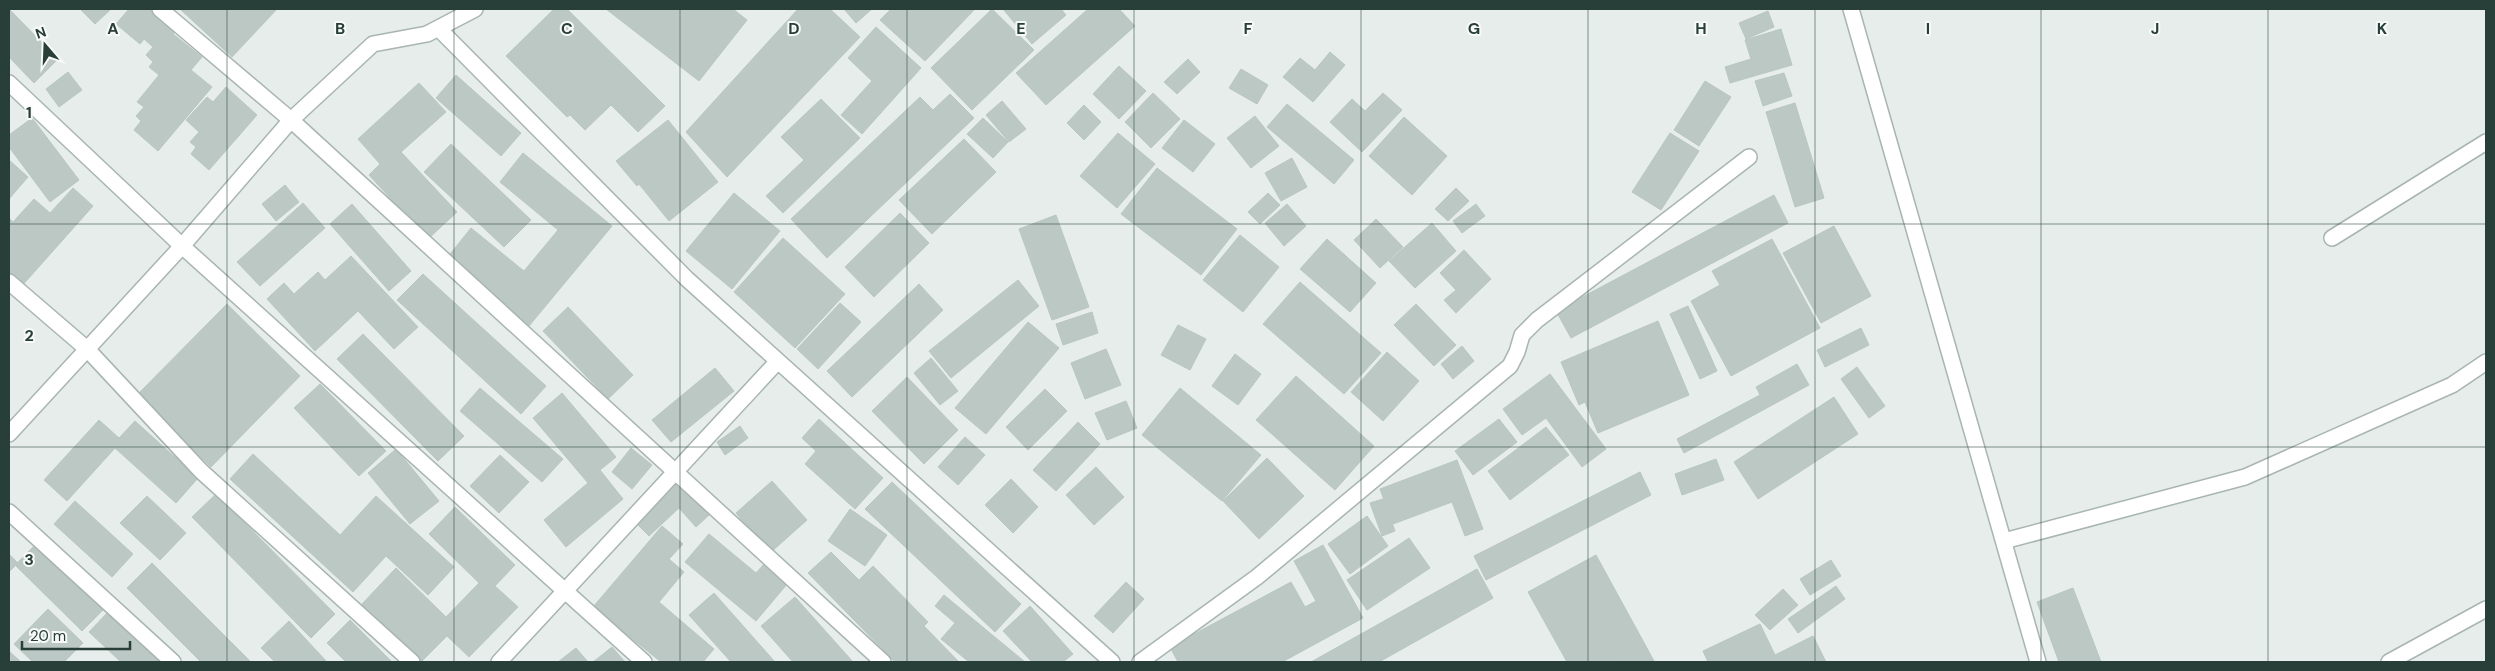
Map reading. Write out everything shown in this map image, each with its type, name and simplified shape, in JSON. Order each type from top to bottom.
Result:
[{"type":"street","points":[[160,9],[291,120],[677,471],[883,662]]},
{"type":"street","points":[[9,434],[182,246],[291,120],[373,44],[427,34],[475,9]]},
{"type":"street","points":[[1852,9],[2038,662]]},
{"type":"street","points":[[439,29],[687,280],[1112,662]]},
{"type":"street","points":[[9,83],[182,246],[644,662]]},
{"type":"street","points":[[2332,238],[2486,142]]},
{"type":"street","points":[[1140,662],[1257,577],[1510,366],[1522,335],[1537,320],[1749,157]]},
{"type":"street","points":[[9,282],[87,349],[201,471],[412,662]]},
{"type":"street","points":[[500,662],[778,361]]},
{"type":"street","points":[[2004,541],[2246,477],[2452,385],[2486,362]]},
{"type":"street","points":[[9,512],[173,662]]},
{"type":"street","points":[[2389,662],[2486,609]]},
{"type":"building","points":[[9,9],[58,59],[34,83],[9,57]]},
{"type":"building","points":[[80,9],[111,9],[95,24]]},
{"type":"building","points":[[129,9],[154,9],[177,28],[173,34],[202,57],[191,70],[212,87],[158,151],[134,130],[141,121],[136,116],[144,107],[137,102],[159,75],[149,67],[153,62],[146,55],[153,47],[144,39],[140,44],[116,24]]},
{"type":"building","points":[[180,9],[277,9],[232,57]]},
{"type":"building","points":[[554,9],[567,9],[665,106],[638,132],[611,105],[585,130],[570,115],[567,117],[506,56]]},
{"type":"building","points":[[606,9],[733,9],[747,20],[699,81]]},
{"type":"building","points":[[798,9],[830,9],[860,37],[727,177],[686,132]]},
{"type":"building","points":[[844,9],[872,9],[856,23]]},
{"type":"building","points":[[891,9],[975,9],[925,61],[880,20]]},
{"type":"building","points":[[992,9],[1034,50],[972,110],[931,68]]},
{"type":"building","points":[[1003,9],[1061,9],[1066,15],[1032,44]]},
{"type":"building","points":[[1088,9],[1119,9],[1135,26],[1046,105],[1016,73]]},
{"type":"building","points":[[1768,11],[1774,27],[1746,39],[1739,23]]},
{"type":"building","points":[[876,27],[921,68],[862,134],[841,115],[872,81],[848,58]]},
{"type":"building","points":[[1781,29],[1792,65],[1730,83],[1725,67],[1751,59],[1745,40]]},
{"type":"building","points":[[1330,52],[1345,65],[1313,102],[1283,77],[1300,58],[1315,70]]},
{"type":"building","points":[[1188,59],[1200,72],[1177,94],[1164,82]]},
{"type":"building","points":[[1119,66],[1146,91],[1119,119],[1093,94]]},
{"type":"building","points":[[1241,69],[1268,85],[1257,104],[1229,88]]},
{"type":"building","points":[[68,72],[82,90],[59,107],[46,89]]},
{"type":"building","points":[[1784,73],[1792,96],[1763,106],[1755,81]]},
{"type":"building","points":[[456,75],[521,133],[501,156],[436,98]]},
{"type":"building","points":[[1705,81],[1731,97],[1699,146],[1674,130]]},
{"type":"building","points":[[419,83],[446,112],[401,152],[457,212],[428,239],[369,175],[380,164],[358,139]]},
{"type":"building","points":[[226,87],[257,115],[209,170],[191,154],[196,147],[190,142],[199,132],[186,120],[207,97],[213,102]]},
{"type":"building","points":[[1153,93],[1180,119],[1151,148],[1125,122]]},
{"type":"building","points":[[1383,93],[1402,110],[1362,152],[1330,122],[1352,99],[1365,111]]},
{"type":"building","points":[[950,94],[974,118],[827,258],[791,219],[920,97],[933,110]]},
{"type":"building","points":[[821,99],[860,138],[783,213],[766,196],[804,160],[781,137]]},
{"type":"building","points":[[1002,101],[1026,129],[1009,142],[986,115]]},
{"type":"building","points":[[1795,103],[1824,198],[1795,207],[1766,112]]},
{"type":"building","points":[[1287,104],[1354,160],[1334,184],[1267,127]]},
{"type":"building","points":[[1084,105],[1101,122],[1084,140],[1067,123]]},
{"type":"building","points":[[1255,116],[1279,146],[1251,168],[1227,138]]},
{"type":"building","points":[[1404,117],[1447,156],[1412,195],[1369,156]]},
{"type":"building","points":[[32,118],[79,180],[50,202],[9,147],[9,135]]},
{"type":"building","points":[[983,118],[1008,142],[993,158],[967,134]]},
{"type":"building","points":[[668,120],[718,182],[669,221],[639,184],[637,186],[616,161]]},
{"type":"building","points":[[1184,120],[1215,144],[1193,172],[1162,148]]},
{"type":"building","points":[[1118,133],[1155,164],[1117,208],[1080,176]]},
{"type":"building","points":[[1670,133],[1699,151],[1661,210],[1632,192]]},
{"type":"building","points":[[964,139],[996,172],[932,234],[899,200]]},
{"type":"building","points":[[451,144],[531,220],[504,247],[424,172]]},
{"type":"building","points":[[523,153],[612,226],[529,326],[447,258],[471,228],[524,271],[558,230],[500,182]]},
{"type":"building","points":[[1292,158],[1307,187],[1281,201],[1265,173]]},
{"type":"building","points":[[9,160],[28,177],[9,199]]},
{"type":"building","points":[[1157,168],[1237,229],[1201,275],[1121,214]]},
{"type":"building","points":[[285,185],[299,202],[276,221],[262,204]]},
{"type":"building","points":[[73,188],[93,206],[20,288],[9,278],[9,218],[13,222],[34,199],[50,213]]},
{"type":"building","points":[[1456,188],[1469,201],[1448,221],[1435,209]]},
{"type":"building","points":[[734,193],[780,231],[732,289],[686,251]]},
{"type":"building","points":[[1268,193],[1280,205],[1260,224],[1248,212]]},
{"type":"building","points":[[1774,195],[1788,223],[1571,338],[1556,311]]},
{"type":"building","points":[[303,203],[325,228],[260,286],[237,262]]},
{"type":"building","points":[[352,204],[411,271],[389,291],[330,224]]},
{"type":"building","points":[[1287,204],[1306,226],[1284,246],[1265,223]]},
{"type":"building","points":[[1476,204],[1485,216],[1462,233],[1453,221]]},
{"type":"building","points":[[900,213],[929,243],[874,297],[845,267]]},
{"type":"building","points":[[1056,215],[1089,307],[1052,320],[1019,229]]},
{"type":"building","points":[[1376,219],[1403,247],[1380,268],[1354,240]]},
{"type":"building","points":[[1432,223],[1456,251],[1415,288],[1389,261]]},
{"type":"building","points":[[1834,226],[1871,296],[1821,323],[1783,253]]},
{"type":"building","points":[[1240,235],[1279,267],[1243,312],[1203,280]]},
{"type":"building","points":[[783,238],[845,294],[795,348],[734,292]]},
{"type":"building","points":[[1327,239],[1376,283],[1350,312],[1300,269]]},
{"type":"building","points":[[1772,239],[1820,328],[1731,376],[1691,301],[1720,285],[1712,271]]},
{"type":"building","points":[[1464,250],[1491,279],[1456,313],[1444,300],[1456,290],[1440,273]]},
{"type":"building","points":[[351,256],[418,327],[394,349],[358,311],[315,351],[267,299],[284,283],[294,294],[318,272],[325,280]]},
{"type":"building","points":[[423,274],[546,386],[521,414],[397,300]]},
{"type":"building","points":[[1018,280],[1039,306],[951,378],[929,351]]},
{"type":"building","points":[[1300,282],[1381,353],[1344,394],[1263,324]]},
{"type":"building","points":[[919,284],[943,310],[852,397],[827,371]]},
{"type":"building","points":[[840,303],[861,322],[818,369],[797,349]]},
{"type":"building","points":[[227,304],[300,376],[211,467],[137,395]]},
{"type":"building","points":[[1416,304],[1456,345],[1434,366],[1394,325]]},
{"type":"building","points":[[1688,306],[1717,371],[1700,379],[1670,314]]},
{"type":"building","points":[[568,307],[633,375],[608,399],[543,331]]},
{"type":"building","points":[[1092,312],[1098,333],[1063,345],[1056,324]]},
{"type":"building","points":[[1658,321],[1689,395],[1598,433],[1585,402],[1579,405],[1561,362]]},
{"type":"building","points":[[1028,322],[1059,348],[986,434],[955,408]]},
{"type":"building","points":[[1178,325],[1206,339],[1190,370],[1161,355]]},
{"type":"building","points":[[1861,328],[1869,345],[1825,367],[1817,350]]},
{"type":"building","points":[[363,334],[464,436],[438,461],[337,359]]},
{"type":"building","points":[[1462,346],[1474,361],[1453,379],[1441,364]]},
{"type":"building","points":[[1106,349],[1121,385],[1085,399],[1071,363]]},
{"type":"building","points":[[1387,352],[1419,381],[1383,421],[1351,392]]},
{"type":"building","points":[[1235,354],[1261,374],[1238,405],[1212,386]]},
{"type":"building","points":[[931,358],[958,391],[940,405],[914,373]]},
{"type":"building","points":[[1797,364],[1809,385],[1684,453],[1677,439],[1760,395],[1756,387]]},
{"type":"building","points":[[1857,367],[1885,406],[1869,418],[1841,379]]},
{"type":"building","points":[[715,368],[734,391],[671,442],[652,420]]},
{"type":"building","points":[[1550,374],[1606,449],[1582,467],[1546,418],[1522,435],[1503,409]]},
{"type":"building","points":[[1296,376],[1374,446],[1335,490],[1256,420]]},
{"type":"building","points":[[907,377],[958,430],[924,464],[872,411]]},
{"type":"building","points":[[320,384],[386,451],[359,476],[294,408]]},
{"type":"building","points":[[480,388],[563,459],[542,482],[460,411]]},
{"type":"building","points":[[1180,388],[1261,455],[1222,501],[1142,435]]},
{"type":"building","points":[[1045,389],[1067,411],[1028,450],[1006,427]]},
{"type":"building","points":[[562,393],[616,457],[600,470],[623,499],[566,547],[544,520],[588,483],[533,418]]},
{"type":"building","points":[[1834,397],[1858,434],[1758,499],[1734,462]]},
{"type":"building","points":[[1126,401],[1137,428],[1107,440],[1095,413]]},
{"type":"building","points":[[819,419],[883,478],[855,509],[805,464],[816,451],[802,438]]},
{"type":"building","points":[[1499,419],[1517,442],[1473,475],[1455,451]]},
{"type":"building","points":[[99,420],[119,438],[135,421],[198,478],[176,503],[115,448],[67,501],[44,480]]},
{"type":"building","points":[[1078,422],[1100,444],[1056,491],[1033,470]]},
{"type":"building","points":[[740,426],[748,438],[725,455],[717,442]]},
{"type":"building","points":[[1546,427],[1569,455],[1510,500],[1488,471]]},
{"type":"building","points":[[965,437],[985,455],[958,485],[938,467]]},
{"type":"building","points":[[631,448],[652,465],[632,489],[612,472]]},
{"type":"building","points":[[396,449],[439,501],[410,524],[368,473]]},
{"type":"building","points":[[253,454],[340,535],[376,496],[454,567],[428,595],[386,556],[353,592],[230,479]]},
{"type":"building","points":[[500,455],[529,482],[499,513],[470,486]]},
{"type":"building","points":[[1267,458],[1304,496],[1259,539],[1223,501]]},
{"type":"building","points":[[1716,459],[1724,480],[1682,495],[1675,474]]},
{"type":"building","points":[[1457,460],[1483,529],[1465,536],[1452,502],[1393,524],[1380,489]]},
{"type":"building","points":[[1096,467],[1124,497],[1094,525],[1066,495]]},
{"type":"building","points":[[1640,472],[1651,495],[1486,580],[1474,556]]},
{"type":"building","points":[[1011,479],[1038,507],[1013,533],[985,505]]},
{"type":"building","points":[[676,480],[709,515],[696,527],[679,508],[649,536],[633,520]]},
{"type":"building","points":[[772,481],[807,520],[770,553],[736,513]]},
{"type":"building","points":[[892,482],[1021,604],[995,632],[865,509]]},
{"type":"building","points":[[216,494],[335,614],[311,638],[192,517]]},
{"type":"building","points":[[147,496],[186,533],[160,560],[120,523]]},
{"type":"building","points":[[1383,499],[1395,531],[1382,536],[1370,503]]},
{"type":"building","points":[[75,501],[133,554],[112,577],[54,524]]},
{"type":"building","points":[[455,507],[515,565],[495,586],[518,607],[469,657],[447,636],[422,661],[362,604],[396,568],[446,617],[479,583],[429,534]]},
{"type":"building","points":[[850,509],[887,535],[865,566],[828,541]]},
{"type":"building","points":[[1367,516],[1388,546],[1350,574],[1328,544]]},
{"type":"building","points":[[662,526],[683,544],[669,559],[684,572],[659,602],[714,649],[703,662],[661,662],[593,607]]},
{"type":"building","points":[[709,534],[756,573],[765,563],[788,583],[756,621],[685,562]]},
{"type":"building","points":[[1409,538],[1430,568],[1367,610],[1347,580]]},
{"type":"building","points":[[35,545],[103,610],[82,631],[15,565]]},
{"type":"building","points":[[1323,545],[1363,618],[1282,662],[1178,662],[1170,647],[1291,582],[1305,607],[1316,601],[1294,561]]},
{"type":"building","points":[[831,552],[859,580],[873,566],[928,622],[924,626],[959,662],[895,662],[808,573]]},
{"type":"building","points":[[9,554],[18,563],[9,572]]},
{"type":"building","points":[[1596,555],[1654,661],[1567,662],[1528,592]]},
{"type":"building","points":[[1831,560],[1841,576],[1810,595],[1800,579]]},
{"type":"building","points":[[152,563],[251,662],[201,662],[127,588]]},
{"type":"building","points":[[1477,569],[1493,598],[1379,662],[1311,662]]},
{"type":"building","points":[[1126,582],[1144,599],[1113,633],[1094,616]]},
{"type":"building","points":[[1836,586],[1845,599],[1798,633],[1788,619]]},
{"type":"building","points":[[2073,588],[2101,662],[2059,662],[2037,602]]},
{"type":"building","points":[[1783,589],[1798,605],[1770,630],[1755,615]]},
{"type":"building","points":[[714,593],[775,662],[731,662],[689,615]]},
{"type":"building","points":[[944,595],[1025,662],[969,662],[941,639],[955,623],[935,606]]},
{"type":"building","points":[[795,597],[853,662],[793,662],[761,626]]},
{"type":"building","points":[[1030,606],[1073,654],[1063,662],[1032,662],[1003,631]]},
{"type":"building","points":[[48,609],[83,643],[64,662],[33,662],[14,644]]},
{"type":"building","points":[[109,611],[163,662],[121,662],[89,632]]},
{"type":"building","points":[[350,620],[392,662],[346,662],[327,643]]},
{"type":"building","points":[[289,621],[327,662],[275,662],[261,648]]},
{"type":"building","points":[[1760,624],[1775,655],[1813,636],[1826,662],[1708,662],[1703,651]]},
{"type":"building","points":[[612,647],[625,662],[593,662]]},
{"type":"building","points":[[576,648],[588,662],[558,662]]},
{"type":"building","points":[[9,651],[21,662],[9,662]]}]
